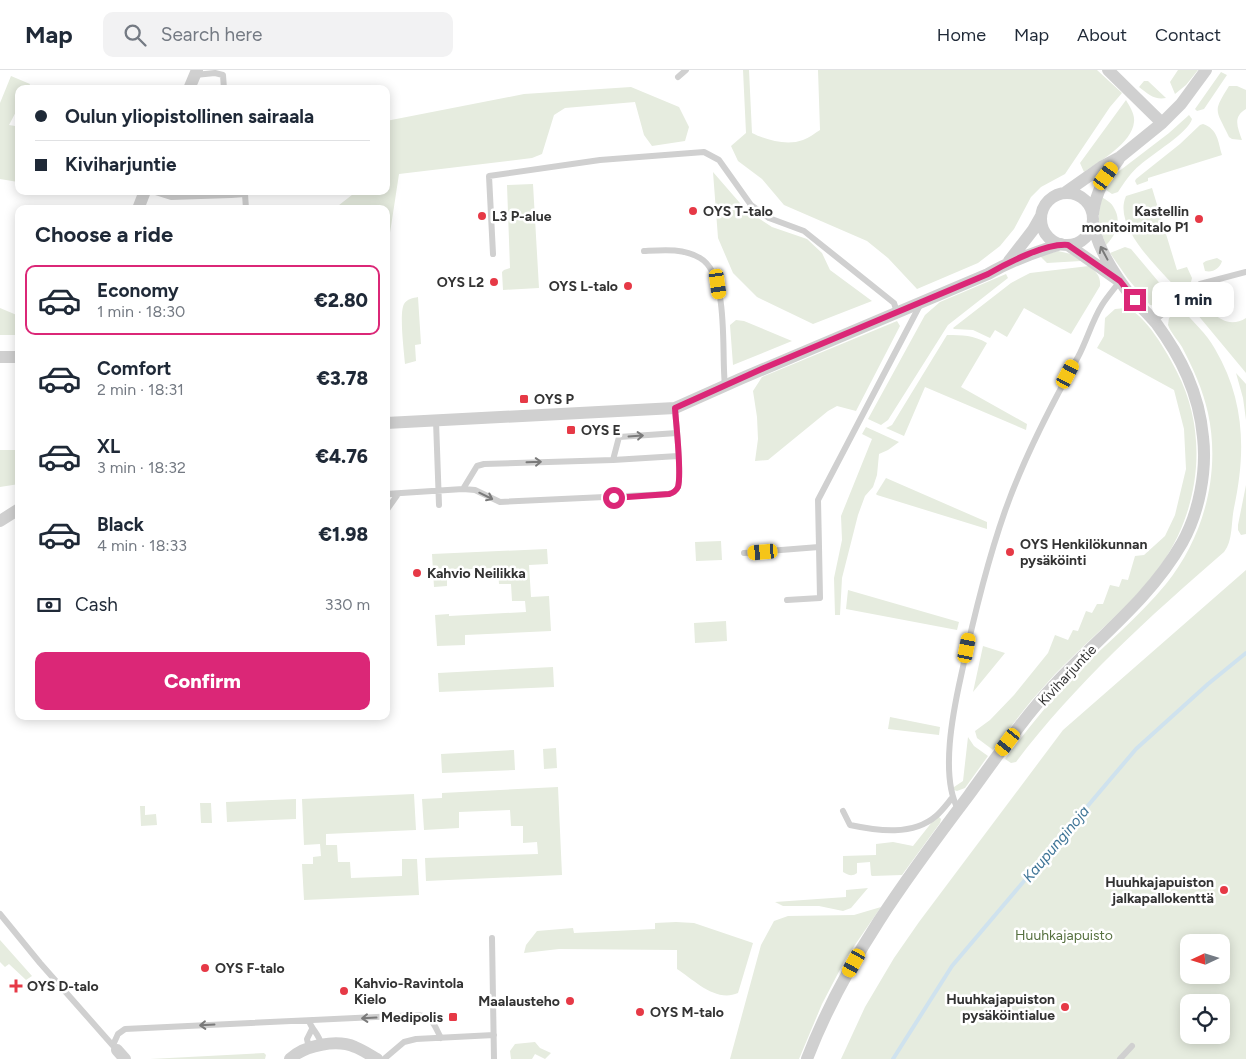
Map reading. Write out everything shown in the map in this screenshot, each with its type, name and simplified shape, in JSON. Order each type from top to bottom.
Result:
[{"type":"street","points":[[1108,70],[1162,123]]},
{"type":"street","points":[[1007,263],[1033,230],[1046,202],[1052,197],[1066,192],[1102,166],[1120,157],[1162,123],[1182,104],[1206,70]]},
{"type":"street","points":[[191,85],[196,72]]},
{"type":"street","points":[[390,423],[675,408],[988,274],[1007,263],[1032,253],[1075,244],[1087,236],[1093,218],[1094,202],[1098,189],[1120,157]]},
{"type":"street","points":[[1066,192],[1080,196],[1091,207],[1093,218]]},
{"type":"street","points":[[1041,216],[1043,231],[1054,242],[1064,245]]},
{"type":"street","name":"Kiviharjuntie","points":[[808,1059],[835,998],[863,945],[955,804],[1053,686],[1140,600],[1167,567],[1184,540],[1195,512],[1202,483],[1204,462],[1203,431],[1193,385],[1175,350],[1154,321],[1120,281],[1095,235],[1093,218]]},
{"type":"street","name":"Kiviharjuntie","points":[[1064,245],[1120,281]]},
{"type":"street","points":[[0,357],[15,357]]},
{"type":"street","points":[[0,522],[15,512]]},
{"type":"street","points":[[290,1059],[315,1046],[353,1046],[377,1059]]},
{"type":"lane","points":[[678,77],[686,70]]},
{"type":"lane","points":[[196,72],[223,75],[224,85]]},
{"type":"lane","points":[[493,254],[489,176],[600,160],[704,152],[719,160],[750,205],[769,218],[804,231],[894,303],[897,312]]},
{"type":"lane","points":[[165,195],[171,197],[201,195]]},
{"type":"lane","points":[[644,251],[672,249],[700,258],[711,266],[718,284],[722,305],[725,385]]},
{"type":"lane","points":[[1154,321],[1200,284],[1246,272]]},
{"type":"lane","points":[[843,810],[850,826],[868,829],[913,829],[955,804],[949,778],[954,712],[975,611],[1005,511],[1029,451],[1046,416],[1088,337],[1102,305],[1120,281]]},
{"type":"lane","points":[[787,600],[820,598],[818,500],[922,301]]},
{"type":"lane","points":[[390,494],[463,489],[475,490],[500,502],[669,494],[678,488],[675,408]]},
{"type":"lane","points":[[436,421],[439,505]]},
{"type":"lane","points":[[613,460],[619,437],[677,433]]},
{"type":"lane","points":[[463,489],[477,466],[484,464],[678,456]]},
{"type":"lane","points":[[390,505],[398,494]]},
{"type":"lane","points":[[744,553],[819,547]]},
{"type":"lane","points":[[0,914],[40,963],[119,1051]]},
{"type":"lane","points":[[492,938],[494,1059]]},
{"type":"lane","points":[[119,1051],[118,1034],[125,1029],[418,1015],[426,1016],[433,1022],[441,1038]]},
{"type":"lane","points":[[309,1020],[312,1029],[320,1036],[315,1046],[307,1039],[312,1029]]},
{"type":"lane","points":[[384,1059],[404,1042],[416,1039],[494,1035]]},
{"type":"lane","points":[[1120,1059],[1132,1046]]},
{"type":"green space","points":[[743,70],[749,70],[752,133],[770,140],[784,142],[803,140],[820,130],[818,70],[1097,70],[1122,93],[1110,107],[1065,174],[1041,187],[1031,197],[1014,229],[1000,246],[978,263],[917,289],[888,258],[867,241],[784,205],[762,179],[738,161],[731,146],[746,133]]},
{"type":"green space","points":[[1178,70],[1198,70],[1186,85],[1175,94],[1170,82]]},
{"type":"green space","points":[[1221,72],[1227,75],[1204,109],[1197,111],[1195,109]]},
{"type":"green space","points":[[11,76],[30,84],[15,85],[15,114],[9,125],[15,126],[15,182],[0,179],[0,103]]},
{"type":"green space","points":[[1144,81],[1148,81],[1166,98],[1151,96],[1145,92],[1139,87]]},
{"type":"green space","points":[[1229,86],[1237,86],[1246,90],[1246,109],[1239,116],[1237,123],[1242,140],[1229,137],[1219,116],[1218,107],[1220,101]]},
{"type":"green space","points":[[631,87],[679,107],[689,127],[685,141],[652,146],[644,135],[635,102],[565,108],[554,115],[542,154],[532,158],[399,174],[390,233],[390,205],[339,205],[352,195],[390,195],[390,120],[524,94]]},
{"type":"green space","points":[[1126,100],[1134,116],[1132,130],[1128,137],[1114,151],[1084,172],[1080,163]]},
{"type":"green space","points":[[1189,115],[1192,119],[1184,130],[1137,168],[1118,192],[1112,194],[1106,190],[1118,172],[1169,133]]},
{"type":"green space","points":[[1203,124],[1215,133],[1222,155],[1148,178],[1148,181],[1137,185],[1136,179]]},
{"type":"green space","points":[[713,172],[746,210],[772,227],[807,239],[822,253],[830,270],[872,301],[813,324],[757,297],[733,273],[718,238]]},
{"type":"green space","points":[[533,184],[539,288],[503,290],[502,272],[510,268],[507,185]]},
{"type":"green space","points":[[1152,188],[1177,270],[1187,267],[1192,278],[1191,282],[1181,290],[1178,290],[1140,247],[1126,221],[1123,208],[1126,196]]},
{"type":"green space","points":[[1102,197],[1113,206],[1118,218],[1117,228],[1113,237],[1106,245],[1099,221]]},
{"type":"green space","points":[[1125,247],[1131,249],[1173,299],[1159,306],[1150,305],[1128,279],[1110,253]]},
{"type":"green space","points":[[1058,251],[1071,254],[1081,261],[1047,263],[1040,256]]},
{"type":"green space","points":[[1217,258],[1222,261],[1218,268],[1213,271],[1205,271],[1203,263]]},
{"type":"green space","points":[[1089,266],[1099,277],[1100,286],[1071,334],[1024,308],[1007,337],[995,330],[990,338],[973,330],[953,328],[1011,283],[1030,273]]},
{"type":"green space","points":[[1006,274],[1008,278],[948,325],[888,420],[881,425],[868,419],[925,315],[940,302]]},
{"type":"green space","points":[[1201,294],[1208,307],[1224,321],[1231,322],[1246,318],[1246,373],[1197,314],[1194,299]]},
{"type":"green space","points":[[418,297],[421,344],[415,345],[416,361],[405,364],[402,333],[403,309],[407,301]]},
{"type":"green space","points":[[0,308],[15,314],[15,335],[0,335]]},
{"type":"green space","points":[[1126,308],[1141,318],[1155,335],[1173,364],[1187,395],[1193,419],[1196,468],[1186,517],[1176,540],[1151,578],[1062,667],[993,750],[977,738],[975,731],[990,720],[1014,695],[1048,653],[1055,635],[1068,640],[1073,630],[1078,631],[1086,611],[1092,613],[1097,604],[1103,604],[1110,585],[1119,587],[1122,579],[1128,580],[1135,556],[1144,555],[1165,536],[1175,515],[1186,469],[1184,429],[1174,390],[1097,348],[1104,336],[1105,318],[1115,309]]},
{"type":"green space","points":[[1181,308],[1212,343],[1225,368],[1237,407],[1241,447],[1240,467],[1227,548],[1114,652],[1063,705],[1016,762],[1011,763],[1005,759],[1055,697],[1084,665],[1144,609],[1166,584],[1179,566],[1199,525],[1210,481],[1211,436],[1206,404],[1197,379],[1182,347],[1168,325],[1169,318]]},
{"type":"green space","points":[[736,320],[744,321],[792,341],[733,365],[730,325]]},
{"type":"green space","points":[[897,321],[900,326],[856,411],[837,406],[828,411],[768,460],[755,461],[758,439],[753,391],[762,377]]},
{"type":"green space","points":[[947,335],[968,336],[987,343],[961,387],[1027,424],[1026,430],[925,387],[904,436],[886,428],[892,425]]},
{"type":"green space","points":[[1236,373],[1246,384],[1246,420],[1243,398]]},
{"type":"green space","points":[[866,427],[899,442],[879,454],[877,475],[873,487],[865,496],[858,515],[842,578],[840,615],[835,615],[834,578],[842,540],[841,516],[872,439],[862,434]]},
{"type":"green space","points":[[0,450],[15,450],[15,485],[0,487]]},
{"type":"green space","points":[[886,478],[987,522],[987,529],[877,495]]},
{"type":"green space","points":[[1246,485],[1246,534],[1241,535],[1238,525]]},
{"type":"green space","points":[[721,541],[722,560],[696,561],[695,542]]},
{"type":"green space","points":[[547,549],[548,564],[529,565],[531,597],[549,596],[551,631],[465,635],[465,645],[437,646],[435,615],[526,612],[525,601],[512,601],[511,584],[499,584],[498,568],[447,570],[447,586],[434,587],[432,554]]},
{"type":"green space","name":"Huuhkajapuisto","points":[[1246,570],[1246,1059],[841,1059],[865,1007],[894,958],[1063,730]]},
{"type":"green space","points":[[848,590],[959,622],[957,630],[846,609]]},
{"type":"green space","points":[[726,621],[727,641],[695,643],[694,623]]},
{"type":"green space","points":[[983,646],[1005,653],[973,692]]},
{"type":"green space","points":[[553,667],[554,687],[439,692],[438,673]]},
{"type":"green space","points":[[890,717],[940,727],[939,735],[888,729]]},
{"type":"green space","points":[[968,737],[974,746],[988,756],[965,788],[957,791],[954,790],[954,787],[963,781]]},
{"type":"green space","points":[[556,748],[557,768],[544,769],[543,749]]},
{"type":"green space","points":[[514,750],[515,770],[442,773],[441,754]]},
{"type":"green space","points":[[558,787],[562,875],[426,881],[425,858],[538,854],[537,842],[523,843],[523,826],[511,826],[510,810],[459,812],[459,828],[424,830],[422,799],[442,798],[442,793]]},
{"type":"green space","points":[[414,794],[416,830],[326,834],[326,845],[337,845],[338,862],[350,862],[351,878],[402,876],[402,859],[417,859],[419,895],[304,900],[302,864],[313,864],[313,857],[321,856],[320,844],[304,845],[302,799]]},
{"type":"green space","points":[[296,799],[296,819],[227,822],[226,802]]},
{"type":"green space","points":[[200,803],[211,803],[212,823],[201,823]]},
{"type":"green space","points":[[140,806],[145,806],[145,815],[156,814],[157,825],[141,826]]},
{"type":"green space","points":[[936,817],[941,819],[940,823],[902,875],[872,876],[870,862],[857,863],[857,873],[853,875],[843,872],[843,856],[876,855],[876,844],[893,842],[913,846]]},
{"type":"green space","points":[[868,888],[851,908],[843,911],[819,906],[783,906],[775,902],[846,897],[846,890]]},
{"type":"green space","points":[[881,907],[846,958],[822,1004],[799,1059],[730,1059],[761,945],[774,921],[788,916],[854,915]]},
{"type":"green space","points":[[655,923],[694,923],[753,943],[738,993],[722,995],[714,993],[698,984],[677,969],[677,950],[559,949],[524,953],[526,945],[537,931],[573,928],[574,933],[655,929]]},
{"type":"green space","points":[[0,940],[32,976],[26,980],[9,964],[5,967],[0,962]]},
{"type":"green space","points":[[535,1042],[540,1048],[551,1053],[545,1059],[535,1054],[532,1059],[511,1059],[510,1051],[515,1044]]},
{"type":"green space","points":[[264,1053],[266,1055],[265,1059],[150,1059]]},
{"type":"waterway","name":"Kaupunginoja","points":[[893,1059],[952,966],[1136,749],[1208,684],[1246,653]]},
{"type":"place","name":"OYS T-talo","points":[[693,211]]},
{"type":"place","name":"L3 P-alue","points":[[482,216]]},
{"type":"place","name":"Kastellin monitoimitalo P1","points":[[1199,219]]},
{"type":"place","name":"OYS L2","points":[[494,282]]},
{"type":"place","name":"OYS L-talo","points":[[628,286]]},
{"type":"place","name":"OYS P","points":[[524,399]]},
{"type":"place","name":"OYS E","points":[[571,430]]},
{"type":"place","name":"OYS Henkilökunnan pysäköinti","points":[[1010,552]]},
{"type":"place","name":"Kahvio Neilikka","points":[[417,573]]},
{"type":"place","name":"Huuhkajapuiston jalkapallokenttä","points":[[1224,890]]},
{"type":"place","name":"OYS F-talo","points":[[205,968]]},
{"type":"place","name":"OYS D-talo","points":[[16,986]]},
{"type":"place","name":"Kahvio-Ravintola Kielo","points":[[344,991]]},
{"type":"place","name":"Maalausteho","points":[[570,1001]]},
{"type":"place","name":"Huuhkajapuiston pysäköintialue","points":[[1065,1007]]},
{"type":"place","name":"OYS M-talo","points":[[640,1012]]},
{"type":"place","name":"Medipolis","points":[[453,1017]]},
{"type":"route","points":[[614,498],[669,494],[678,488],[675,408],[764,368],[988,274],[1007,263],[1032,253],[1061,244],[1068,245],[1120,281],[1135,300]]}]
